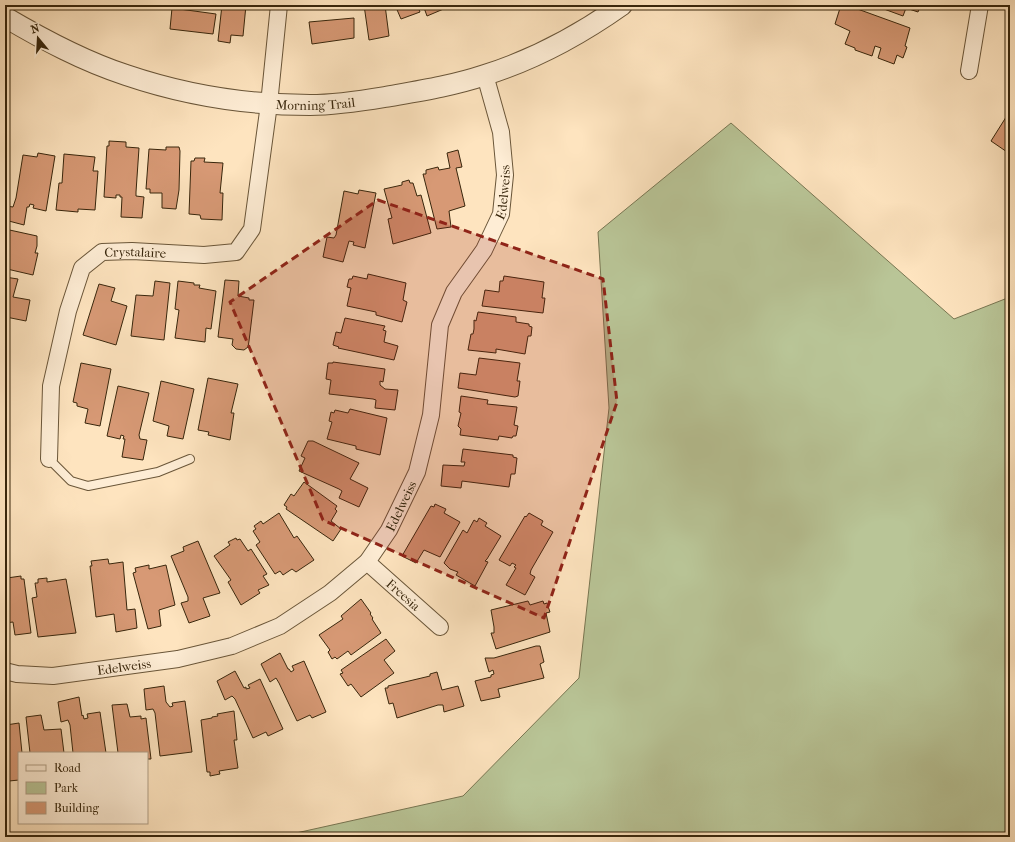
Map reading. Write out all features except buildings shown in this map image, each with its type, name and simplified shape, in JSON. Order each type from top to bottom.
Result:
[{"type":"street","points":[[269,104],[279,5]]},
{"type":"street","name":"Morning Trail","points":[[5,17],[52,44],[125,75],[165,87],[234,100],[269,104],[312,105],[352,102],[429,90],[484,75],[520,62],[566,39],[622,5]]},
{"type":"street","points":[[969,71],[980,5]]},
{"type":"street","name":"Edelweiss","points":[[5,671],[16,674],[54,676],[178,659],[232,646],[280,626],[330,594],[367,562],[389,530],[417,472],[431,415],[440,325],[454,292],[484,250],[501,214],[505,175],[501,132],[484,75]]},
{"type":"street","name":"Crystalaire","points":[[49,460],[51,386],[68,311],[82,268],[102,252],[132,251],[204,255],[236,252],[252,229],[269,104]]},
{"type":"street","name":"Freesia","points":[[367,562],[440,627]]},
{"type":"lane","points":[[49,460],[71,481],[88,486],[158,472],[190,459]]},
{"type":"highlighted area","points":[[378,200],[603,279],[617,402],[544,618],[323,520],[230,302]]},
{"type":"green space","points":[[731,123],[954,319],[1010,297],[1010,837],[278,837],[463,796],[579,678],[609,408],[598,232]]}]
